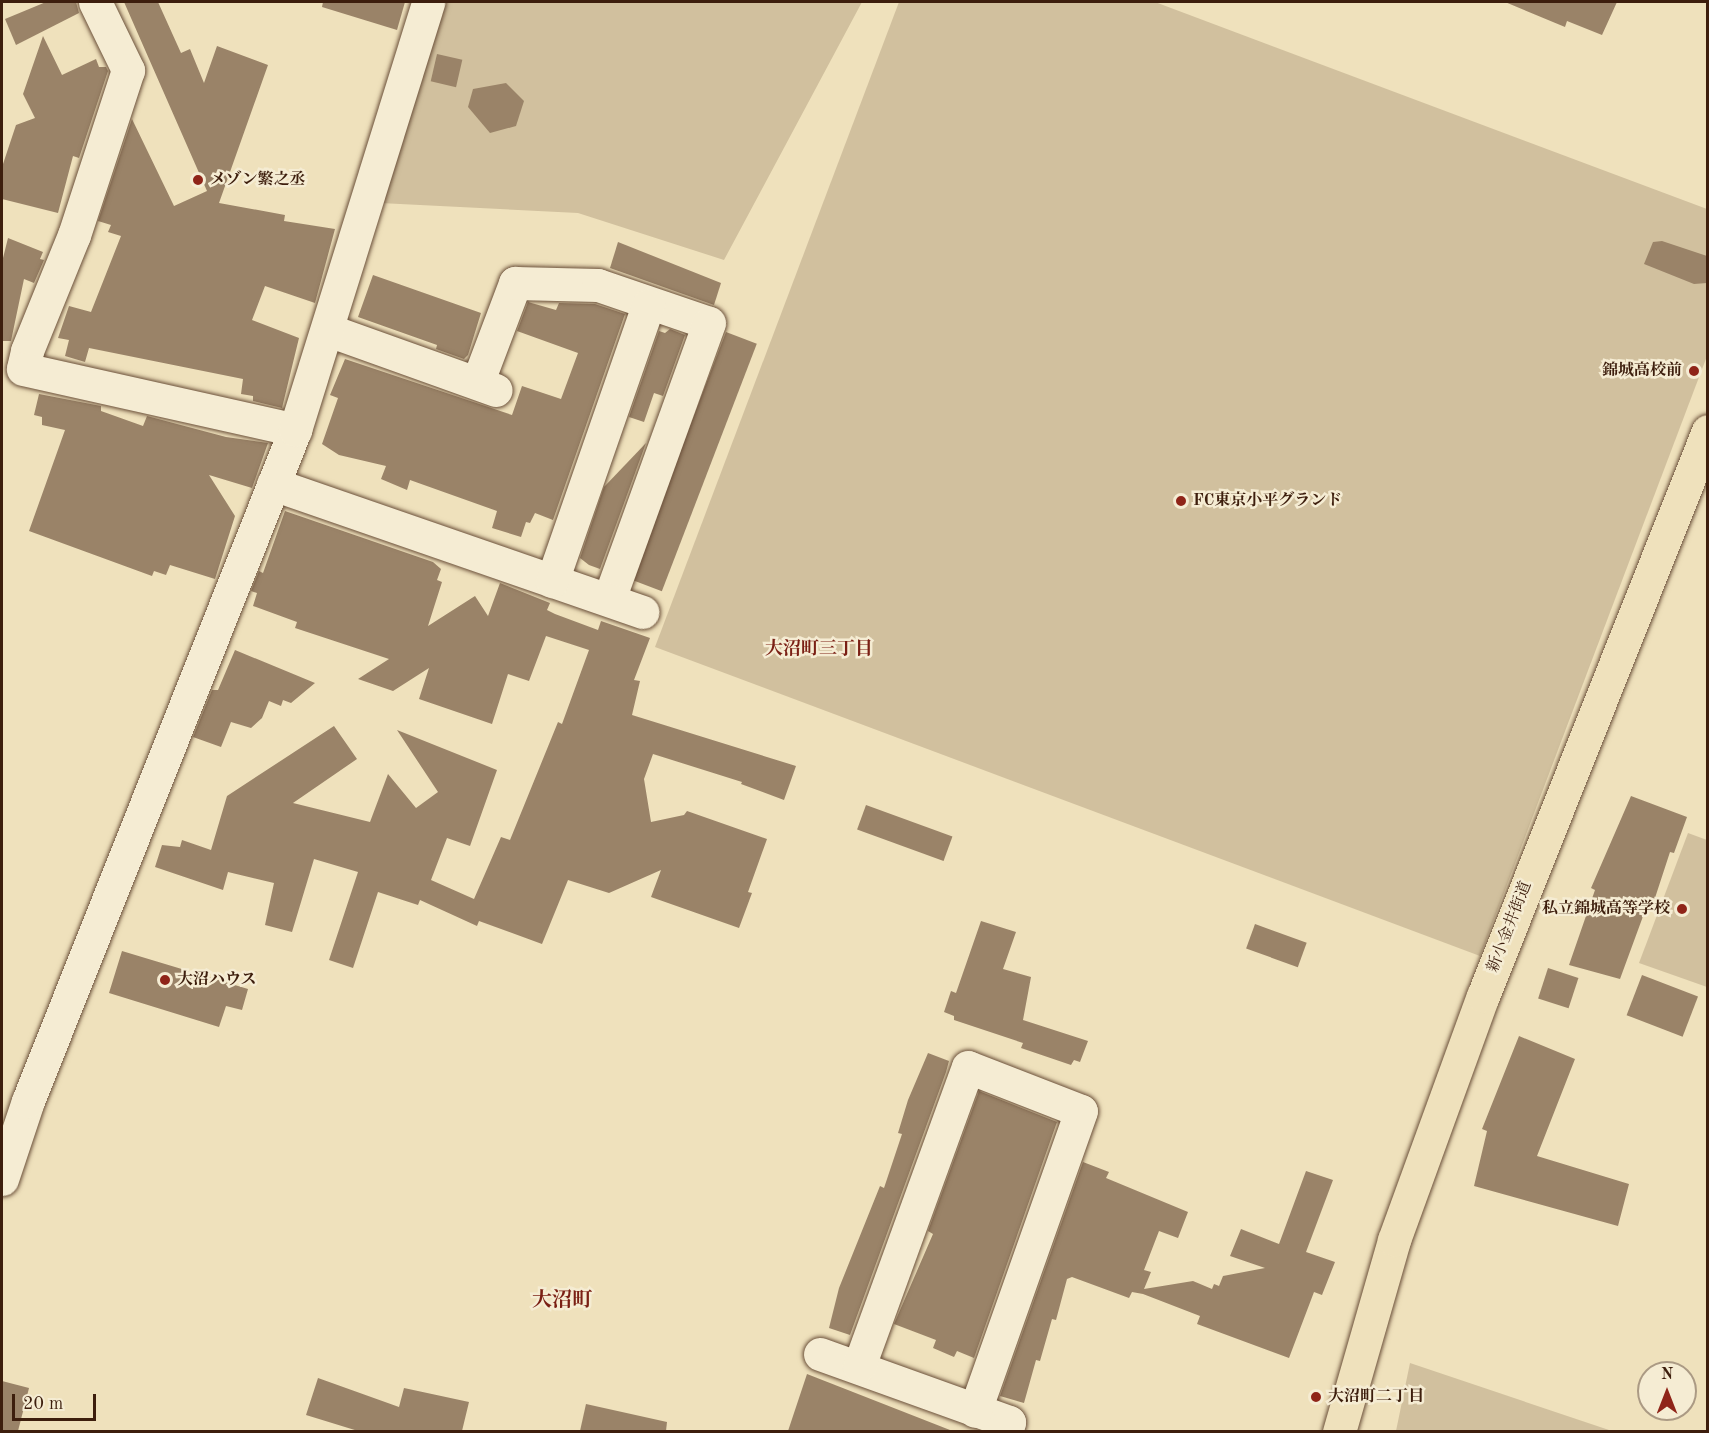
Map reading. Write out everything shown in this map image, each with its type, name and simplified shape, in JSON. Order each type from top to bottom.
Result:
[{"type":"main road","name":"新小金井街道","points":[[1339,1431],[1394,1240],[1484,996],[1707,431]]},
{"type":"street","points":[[95,2],[128,70],[74,235],[27,351],[23,369],[295,430]]},
{"type":"street","points":[[2,1179],[28,1101],[295,430],[328,330],[428,2]]},
{"type":"street","points":[[328,330],[487,385],[514,283],[598,285],[648,305],[709,323],[609,600]]},
{"type":"street","points":[[552,581],[648,305]]},
{"type":"street","points":[[273,484],[642,612]]},
{"type":"street","points":[[859,1366],[968,1067],[1081,1111],[975,1411]]},
{"type":"street","points":[[820,1354],[859,1366],[1009,1422],[1006,1431]]},
{"type":"shaded area","points":[[442,2],[862,2],[724,260],[578,213],[380,203]]},
{"type":"shaded area","name":"FC東京小平グランド","points":[[899,2],[1155,2],[1707,209],[1707,356],[1480,956],[655,647]]},
{"type":"shaded area","points":[[1688,833],[1707,840],[1707,987],[1639,963]]},
{"type":"shaded area","points":[[1410,1363],[1612,1431],[1396,1431]]},
{"type":"building","points":[[46,2],[76,2],[79,13],[16,45],[5,19]]},
{"type":"building","points":[[124,2],[158,2],[181,53],[190,49],[204,83],[217,46],[268,65],[219,203],[285,215],[284,221],[335,229],[315,303],[265,286],[252,320],[299,338],[282,408],[253,401],[253,396],[241,394],[243,379],[89,348],[85,362],[65,356],[69,340],[58,338],[69,306],[91,312],[121,236],[108,232],[111,225],[98,221],[132,119],[174,206],[207,191]]},
{"type":"building","points":[[323,2],[405,2],[397,30],[322,7]]},
{"type":"building","points":[[1505,2],[1617,2],[1602,35],[1567,21],[1565,27]]},
{"type":"building","points":[[43,36],[62,75],[96,59],[99,67],[106,67],[108,71],[79,158],[73,156],[58,213],[2,199],[2,167],[16,125],[35,118],[23,94]]},
{"type":"building","points":[[437,54],[462,60],[456,87],[431,81]]},
{"type":"building","points":[[506,83],[524,101],[516,126],[490,133],[468,107],[473,89]]},
{"type":"building","points":[[8,238],[43,252],[40,259],[44,260],[34,283],[24,279],[11,341],[2,341],[2,262]]},
{"type":"building","points":[[1662,241],[1707,256],[1707,283],[1694,284],[1644,264],[1653,242]]},
{"type":"building","points":[[618,242],[721,283],[714,305],[610,268]]},
{"type":"building","points":[[373,275],[481,313],[468,355],[464,359],[436,349],[437,345],[358,317]]},
{"type":"building","points":[[528,302],[556,310],[559,303],[595,304],[625,314],[553,520],[535,513],[530,523],[526,522],[521,537],[492,528],[497,511],[410,480],[407,490],[381,479],[386,466],[339,455],[322,444],[338,398],[330,395],[345,359],[512,415],[522,386],[561,399],[578,353],[517,331]]},
{"type":"building","points":[[670,329],[685,335],[663,396],[654,393],[644,422],[629,417],[659,331],[665,333]]},
{"type":"building","points":[[726,332],[757,344],[662,591],[631,579]]},
{"type":"building","points":[[39,394],[101,406],[101,411],[143,426],[147,416],[226,437],[268,443],[252,488],[209,475],[235,516],[215,579],[170,565],[166,575],[154,571],[152,576],[29,531],[65,430],[42,425],[42,417],[34,415]]},
{"type":"building","points":[[646,443],[600,569],[589,565],[580,558],[604,487]]},
{"type":"building","points":[[285,511],[433,562],[441,569],[437,580],[442,582],[428,626],[475,596],[488,616],[500,583],[550,603],[547,610],[555,614],[598,630],[601,621],[650,638],[634,680],[640,681],[632,715],[796,766],[784,800],[741,784],[742,782],[653,754],[644,779],[651,822],[684,815],[687,811],[767,839],[748,892],[752,893],[739,928],[651,897],[661,870],[609,893],[568,880],[542,944],[479,921],[477,926],[420,900],[418,905],[378,892],[353,968],[329,960],[358,872],[314,859],[292,932],[265,925],[274,883],[228,872],[223,890],[155,867],[162,845],[180,847],[182,840],[211,850],[227,796],[334,726],[357,759],[293,803],[370,822],[388,774],[416,808],[438,792],[397,730],[497,770],[470,846],[447,838],[431,880],[474,899],[501,837],[510,840],[558,722],[562,724],[589,650],[546,636],[529,681],[508,674],[492,724],[419,699],[429,668],[393,691],[358,679],[389,659],[295,628],[297,622],[253,606],[257,593],[251,591],[259,571],[263,573]]},
{"type":"building","points":[[235,650],[315,683],[291,703],[283,700],[281,706],[269,701],[262,718],[251,728],[231,722],[221,747],[193,737],[212,690],[218,690]]},
{"type":"building","points":[[1631,796],[1687,817],[1674,853],[1670,852],[1654,901],[1649,900],[1620,979],[1569,965],[1595,890],[1591,888]]},
{"type":"building","points":[[866,805],[952,836],[944,861],[857,829]]},
{"type":"building","points":[[981,921],[1016,932],[1003,969],[1031,977],[1023,1020],[1088,1041],[1080,1062],[1074,1060],[1071,1065],[1021,1048],[1023,1043],[954,1020],[954,1016],[944,1012],[951,991],[956,993]]},
{"type":"building","points":[[1255,924],[1307,943],[1298,967],[1246,948]]},
{"type":"building","name":"大沼ハウス","points":[[122,951],[248,989],[242,1010],[226,1006],[219,1027],[109,993]]},
{"type":"building","points":[[1548,968],[1578,978],[1569,1008],[1538,998]]},
{"type":"building","points":[[1642,975],[1698,997],[1683,1037],[1627,1015]]},
{"type":"building","points":[[1519,1036],[1575,1059],[1537,1156],[1629,1184],[1618,1226],[1474,1186],[1487,1131],[1482,1129]]},
{"type":"building","points":[[928,1053],[949,1061],[946,1072],[850,1335],[829,1328],[839,1288],[880,1186],[884,1188],[902,1134],[898,1133],[908,1100]]},
{"type":"building","points":[[979,1091],[1057,1122],[974,1358],[957,1351],[954,1357],[933,1348],[936,1340],[894,1324],[933,1234],[928,1231]]},
{"type":"building","points":[[1083,1162],[1109,1172],[1106,1178],[1188,1212],[1178,1238],[1159,1231],[1144,1270],[1151,1272],[1144,1289],[1193,1281],[1212,1289],[1214,1284],[1219,1286],[1223,1276],[1265,1268],[1230,1256],[1241,1229],[1279,1244],[1306,1171],[1333,1180],[1306,1252],[1335,1262],[1322,1295],[1314,1292],[1289,1358],[1197,1324],[1200,1316],[1143,1294],[1132,1292],[1129,1298],[1072,1277],[1067,1279],[1056,1320],[1052,1319],[1040,1361],[1036,1360],[1024,1403],[1000,1396]]},
{"type":"building","points":[[807,1374],[950,1430],[950,1431],[788,1431]]},
{"type":"building","points":[[318,1378],[399,1407],[404,1388],[469,1402],[462,1431],[358,1431],[306,1415]]},
{"type":"building","points":[[2,1381],[29,1388],[18,1431],[2,1431]]},
{"type":"building","points":[[586,1404],[667,1422],[666,1431],[580,1431]]},
{"type":"place","name":"メゾン繁之丞","points":[[198,180]]},
{"type":"place","name":"錦城高校前","points":[[1694,371]]},
{"type":"place","name":"FC東京小平グランド","points":[[1181,501]]},
{"type":"place","name":"私立錦城高等学校","points":[[1682,909]]},
{"type":"place","name":"大沼ハウス","points":[[165,980]]},
{"type":"place","name":"大沼町二丁目","points":[[1316,1397]]},
{"type":"district","name":"大沼町三丁目","points":[[819,649]]},
{"type":"district","name":"大沼町","points":[[562,1301]]}]
